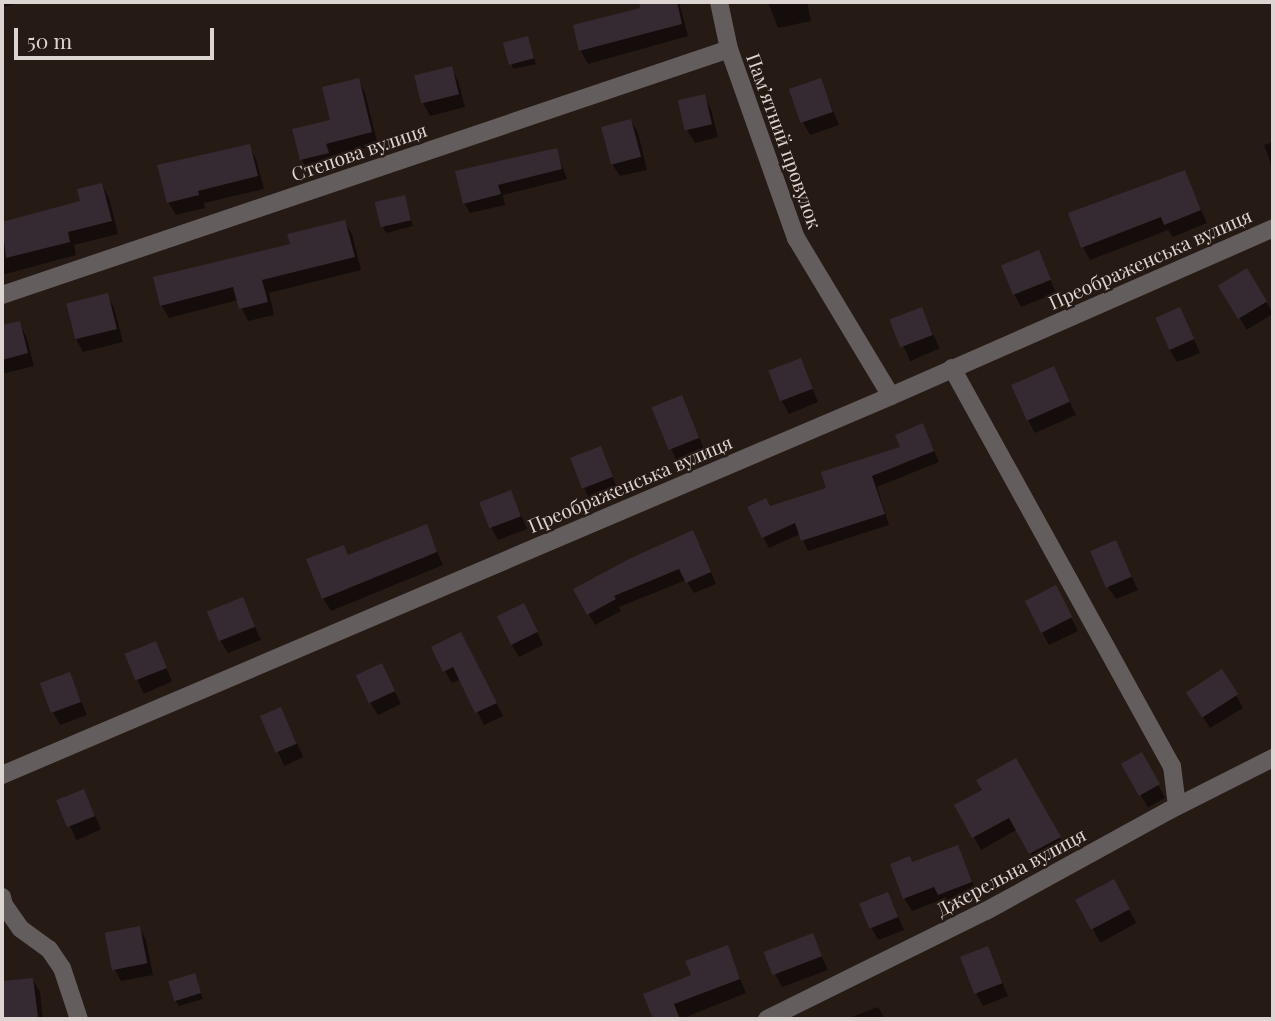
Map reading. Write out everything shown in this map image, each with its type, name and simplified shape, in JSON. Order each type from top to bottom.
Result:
[{"type":"street","name":"Пам’ятний провулок","points":[[719,2],[729,49],[796,238],[891,396]]},
{"type":"street","name":"Степова вулиця","points":[[2,295],[729,49]]},
{"type":"street","name":"Преображенська вулиця","points":[[2,775],[891,396],[1273,228]]},
{"type":"street","points":[[952,368],[1172,766],[1177,806]]},
{"type":"street","name":"Джерельна вулиця","points":[[767,1019],[986,911],[1177,806],[1273,758]]},
{"type":"street","points":[[2,897],[4,905],[22,929],[49,949],[62,968],[79,1019]]},
{"type":"building","points":[[639,2],[677,2],[682,24],[579,51],[573,25],[640,8]]},
{"type":"building","points":[[528,36],[534,58],[509,65],[503,43]]},
{"type":"building","points":[[452,66],[459,94],[421,104],[414,75]]},
{"type":"building","points":[[359,78],[372,132],[326,144],[329,153],[300,160],[292,129],[330,120],[322,87]]},
{"type":"building","points":[[821,78],[833,112],[801,123],[789,89]]},
{"type":"building","points":[[705,94],[712,124],[685,131],[678,100]]},
{"type":"building","points":[[631,119],[641,157],[611,165],[601,127]]},
{"type":"building","points":[[250,144],[258,176],[198,191],[199,195],[167,203],[157,165]]},
{"type":"building","points":[[557,148],[562,169],[498,185],[501,194],[463,204],[455,171]]},
{"type":"building","points":[[1185,170],[1201,210],[1164,225],[1161,217],[1081,248],[1068,213]]},
{"type":"building","points":[[102,183],[112,221],[68,232],[70,242],[6,258],[2,222],[80,201],[77,189]]},
{"type":"building","points":[[405,195],[411,220],[381,227],[375,202]]},
{"type":"building","points":[[345,220],[355,257],[262,280],[268,302],[239,309],[233,287],[160,306],[153,277],[290,244],[287,234]]},
{"type":"building","points":[[1039,250],[1051,280],[1013,295],[1001,265]]},
{"type":"building","points":[[1247,268],[1267,301],[1238,319],[1218,286]]},
{"type":"building","points":[[108,293],[117,329],[75,339],[66,303]]},
{"type":"building","points":[[922,307],[933,335],[900,348],[889,320]]},
{"type":"building","points":[[1180,307],[1194,339],[1170,350],[1155,318]]},
{"type":"building","points":[[20,321],[28,353],[2,360],[2,325]]},
{"type":"building","points":[[801,358],[813,389],[780,401],[768,371]]},
{"type":"building","points":[[1054,366],[1070,402],[1027,421],[1011,385]]},
{"type":"building","points":[[682,395],[699,438],[669,450],[651,407]]},
{"type":"building","points":[[923,423],[934,451],[872,476],[885,514],[801,541],[795,523],[762,538],[747,507],[766,498],[770,506],[826,488],[821,472],[900,447],[895,435]]},
{"type":"building","points":[[601,446],[613,477],[582,489],[570,458]]},
{"type":"building","points":[[511,490],[521,516],[489,528],[479,502]]},
{"type":"building","points":[[427,524],[437,552],[322,599],[306,559],[344,545],[348,555]]},
{"type":"building","points":[[693,530],[711,572],[686,583],[679,569],[614,596],[616,599],[587,615],[573,589],[631,558]]},
{"type":"building","points":[[1116,540],[1132,577],[1106,588],[1090,551]]},
{"type":"building","points":[[1056,585],[1072,617],[1041,633],[1025,601]]},
{"type":"building","points":[[243,597],[255,627],[219,641],[207,612]]},
{"type":"building","points":[[524,603],[538,632],[511,645],[497,616]]},
{"type":"building","points":[[461,632],[497,703],[475,713],[453,667],[443,672],[431,647]]},
{"type":"building","points":[[156,641],[167,668],[135,681],[124,654]]},
{"type":"building","points":[[382,663],[395,691],[369,703],[356,675]]},
{"type":"building","points":[[1222,669],[1238,694],[1202,718],[1186,692]]},
{"type":"building","points":[[70,672],[81,702],[51,713],[40,683]]},
{"type":"building","points":[[281,707],[297,744],[275,753],[260,716]]},
{"type":"building","points":[[1142,752],[1160,784],[1139,796],[1121,764]]},
{"type":"building","points":[[1016,758],[1061,837],[1029,854],[1009,818],[972,838],[954,805],[982,790],[976,780]]},
{"type":"building","points":[[84,789],[95,816],[67,827],[56,800]]},
{"type":"building","points":[[958,845],[972,882],[938,895],[934,887],[903,899],[890,864],[910,856],[912,862]]},
{"type":"building","points":[[1114,879],[1130,909],[1091,930],[1075,900]]},
{"type":"building","points":[[888,892],[898,917],[869,929],[859,904]]},
{"type":"building","points":[[140,926],[147,963],[112,970],[105,933]]},
{"type":"building","points":[[813,933],[822,956],[772,975],[764,952]]},
{"type":"building","points":[[728,945],[740,979],[674,1004],[680,1019],[653,1019],[643,994],[691,975],[685,961]]},
{"type":"building","points":[[988,946],[1002,983],[974,994],[960,957]]},
{"type":"building","points":[[195,973],[201,993],[174,1001],[168,981]]},
{"type":"building","points":[[33,978],[38,1017],[2,1019],[2,981]]}]
